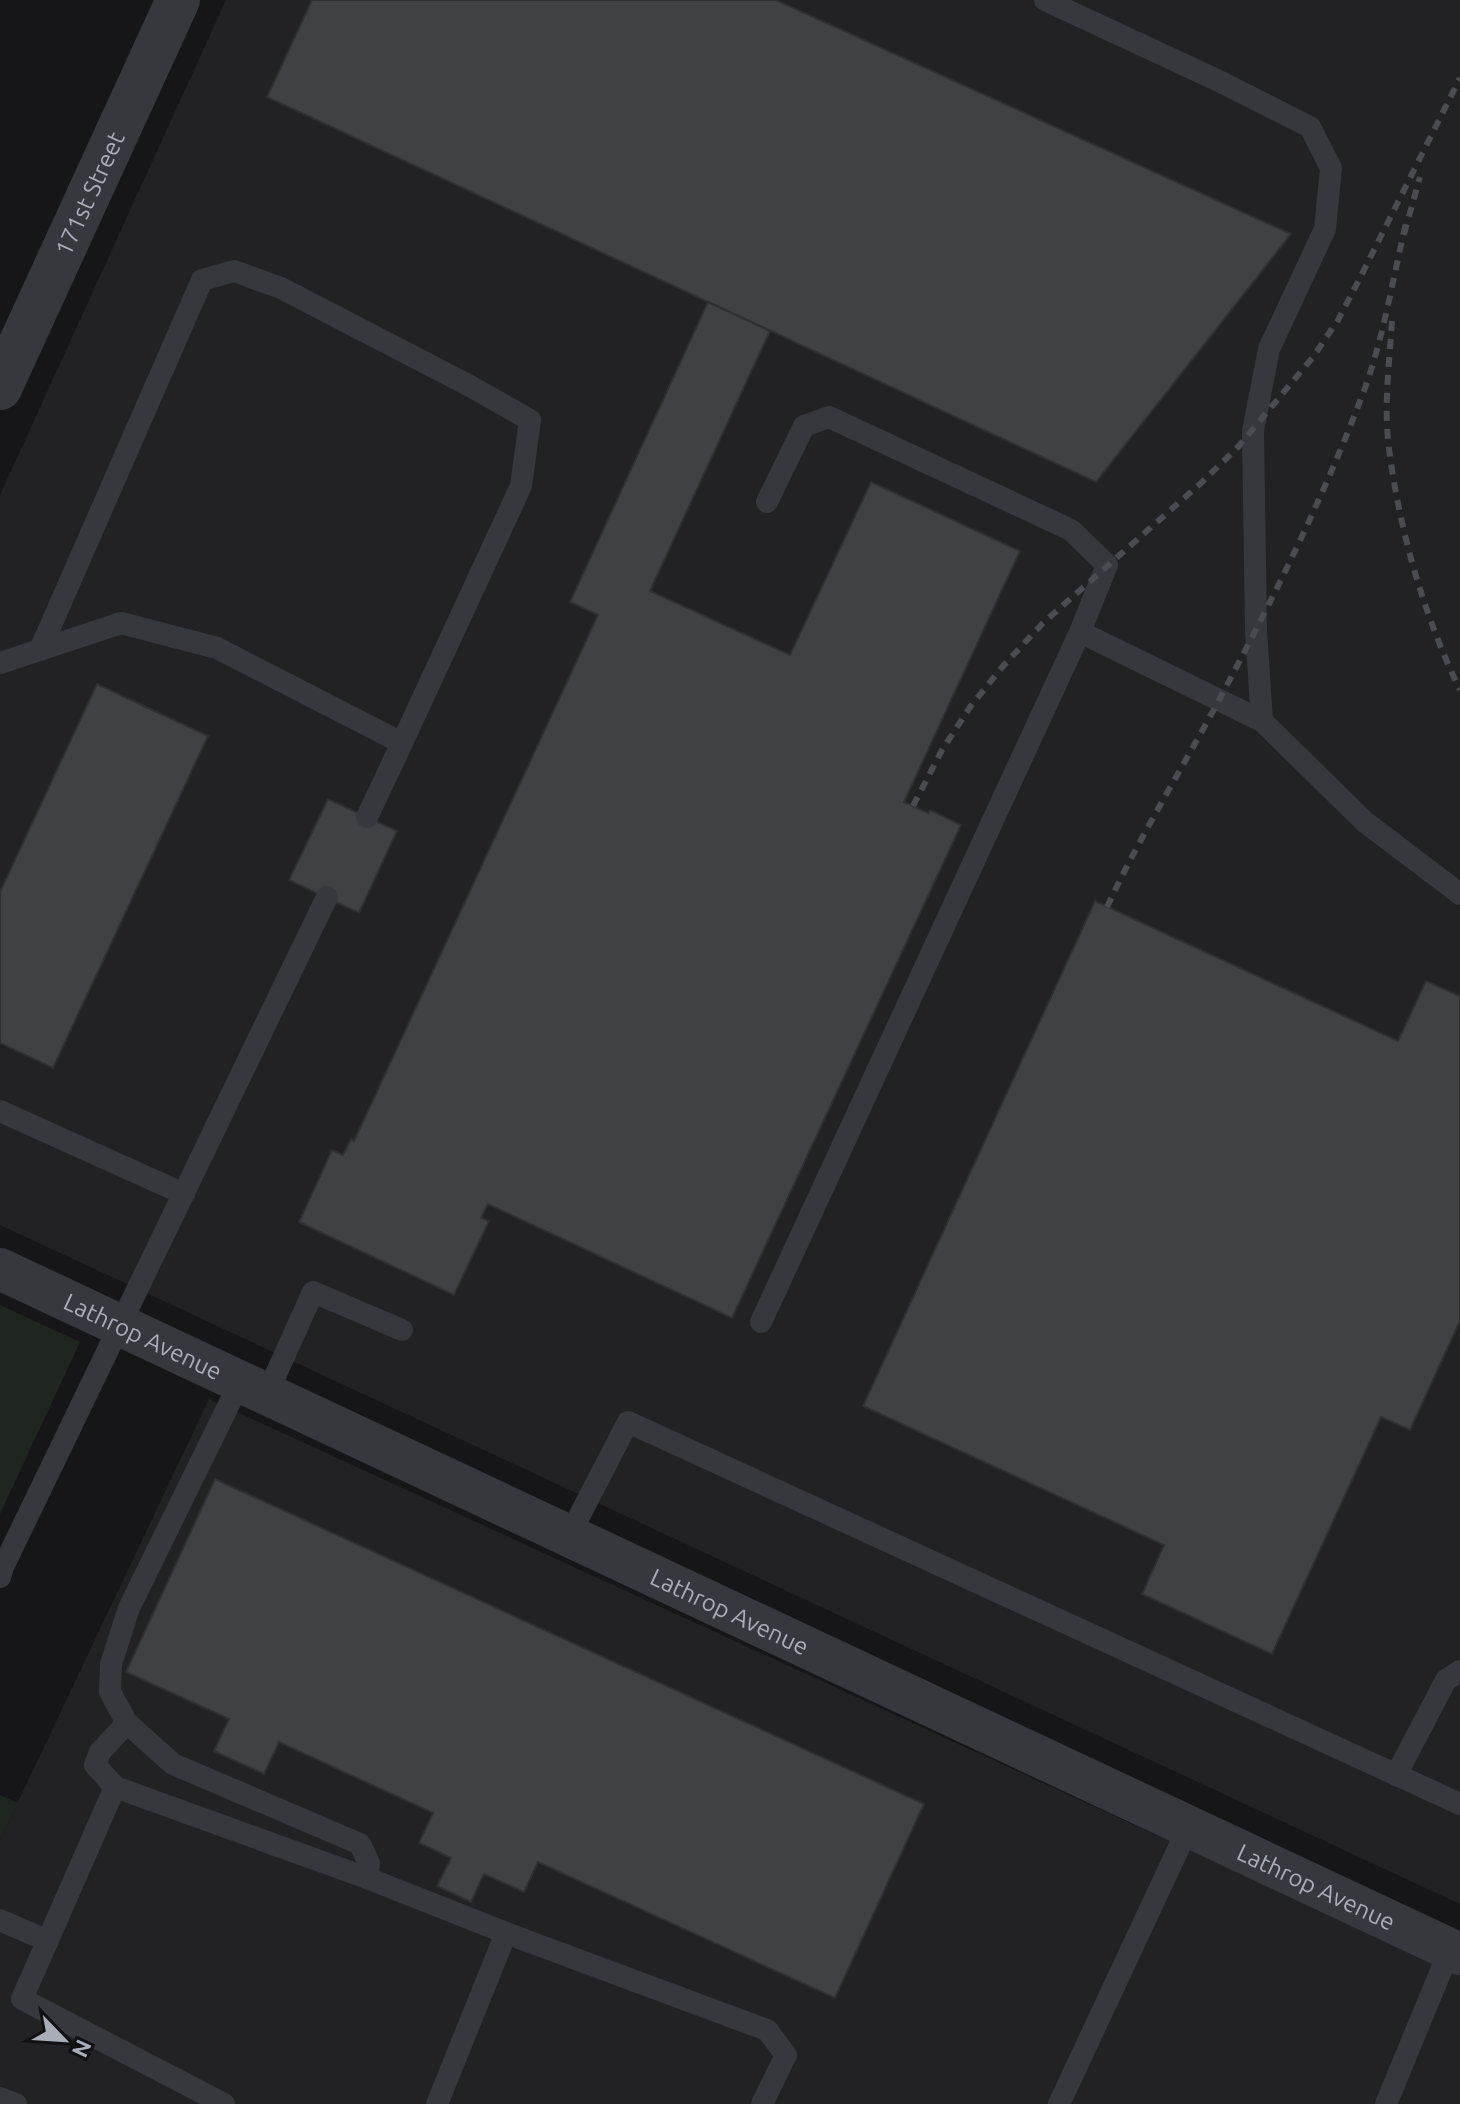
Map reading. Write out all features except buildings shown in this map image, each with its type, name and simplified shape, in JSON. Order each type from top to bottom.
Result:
[{"type":"street","name":"171st Street","points":[[0,388],[178,0]]},
{"type":"street","name":"Lathrop Avenue","points":[[0,1269],[1455,1951]]},
{"type":"lane","points":[[1045,0],[1310,127],[1331,168],[1325,229],[1269,349],[1253,431],[1256,630],[1262,721]]},
{"type":"lane","points":[[40,650],[202,280],[234,271],[281,288],[530,420],[521,486],[367,817]]},
{"type":"lane","points":[[761,1322],[1080,632],[1107,565],[1071,530],[829,417],[804,426],[767,502]]},
{"type":"lane","points":[[0,663],[121,623],[217,648],[402,743]]},
{"type":"lane","points":[[1080,632],[1262,721],[1365,822],[1460,894]]},
{"type":"lane","points":[[0,1577],[327,897]]},
{"type":"lane","points":[[0,1111],[184,1194]]},
{"type":"lane","points":[[367,1878],[369,1863],[360,1844],[173,1764],[127,1723],[110,1692],[111,1664],[129,1608],[254,1388],[313,1292],[402,1330]]},
{"type":"lane","points":[[569,1536],[628,1422],[1460,1804]]},
{"type":"lane","points":[[1396,1775],[1446,1680],[1460,1671]]},
{"type":"lane","points":[[127,1723],[100,1752],[95,1765],[115,1787],[367,1878],[767,2030],[786,2055],[762,2104]]},
{"type":"lane","points":[[115,1787],[22,1999],[224,2104]]},
{"type":"lane","points":[[1059,2104],[1189,1826]]},
{"type":"lane","points":[[0,1920],[48,1941]]},
{"type":"lane","points":[[437,2104],[506,1933]]},
{"type":"lane","points":[[1386,2104],[1455,1951]]},
{"type":"lane","points":[[0,2098],[16,2104]]},
{"type":"shaded area","points":[[226,0],[1460,0],[1460,1904],[0,1225],[0,495]]},
{"type":"shaded area","points":[[0,1305],[80,1342],[0,1514]]},
{"type":"shaded area","points":[[209,1399],[1460,1975],[1460,2104],[0,2104],[0,1840]]},
{"type":"shaded area","points":[[0,1795],[18,1803],[0,1840]]},
{"type":"railway","points":[[913,806],[942,750],[970,707],[1004,665],[1043,623],[1238,447],[1313,357],[1338,320],[1460,78]]},
{"type":"railway","points":[[1404,234],[1420,177]]},
{"type":"railway","points":[[1107,907],[1259,624],[1333,468],[1372,368],[1406,223]]},
{"type":"railway","points":[[1392,321],[1387,423],[1395,486],[1425,605],[1460,690]]}]
